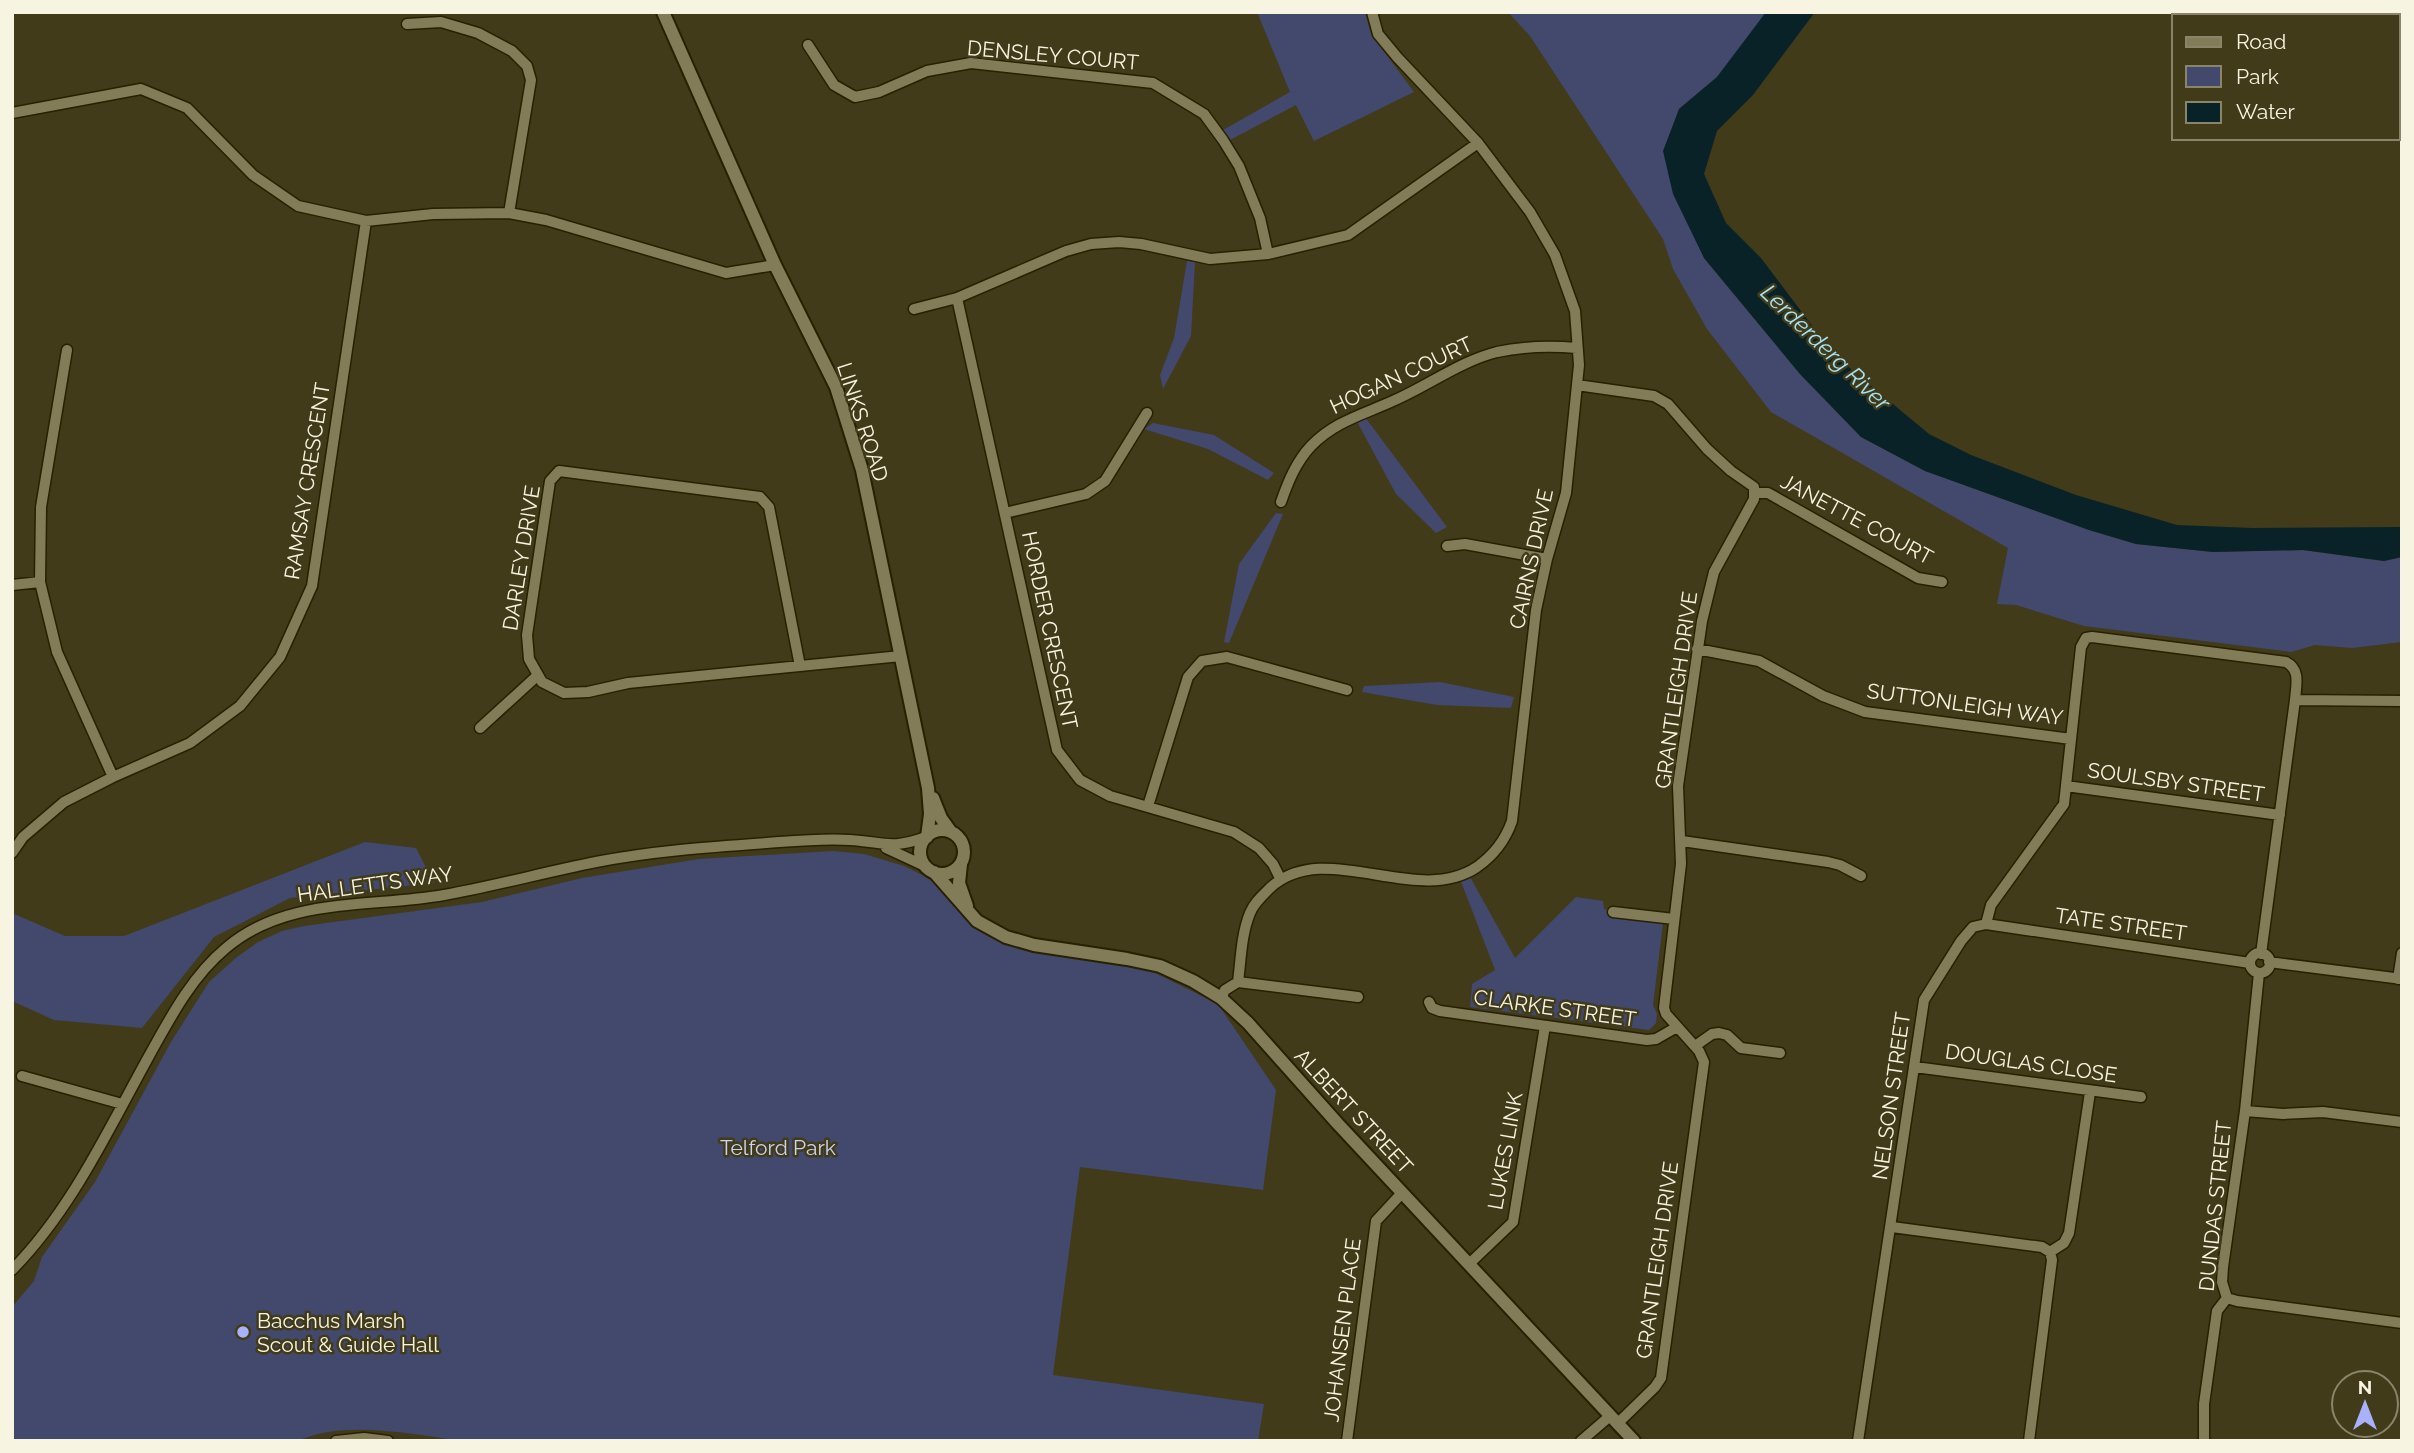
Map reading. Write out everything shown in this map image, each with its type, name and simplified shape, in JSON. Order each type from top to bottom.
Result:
[{"type":"street","name":"LINKS ROAD","points":[[663,12],[775,265],[836,387],[862,470],[929,788],[940,818],[951,832]]},
{"type":"street","name":"CAIRNS DRIVE","points":[[1280,878],[1301,871],[1324,869],[1430,881],[1448,880],[1468,873],[1499,847],[1512,821],[1536,610],[1546,559],[1566,493],[1577,386],[1577,348],[1575,311],[1555,255],[1530,212],[1478,143],[1378,34],[1372,12]]},
{"type":"street","points":[[407,24],[441,22],[478,33],[512,51],[527,66],[531,80],[509,213]]},
{"type":"street","name":"DENSLEY COURT","points":[[808,45],[834,85],[855,97],[879,92],[927,71],[971,63],[1153,83],[1204,114],[1223,140],[1239,166],[1260,218],[1268,254]]},
{"type":"street","points":[[12,113],[141,89],[187,108],[253,175],[298,206],[366,221],[433,214],[509,213],[546,219],[726,273],[775,265]]},
{"type":"street","points":[[914,309],[957,298],[1066,251],[1091,244],[1141,244],[1210,259],[1268,254],[1348,235],[1478,143]]},
{"type":"street","name":"RAMSAY CRESCENT","points":[[12,853],[23,837],[64,802],[190,743],[240,706],[280,657],[312,586],[366,221]]},
{"type":"street","name":"HORDER CRESCENT","points":[[957,298],[1057,750],[1080,780],[1110,796],[1234,832],[1259,848],[1273,864],[1280,878]]},
{"type":"street","name":"HOGAN COURT","points":[[1281,502],[1300,459],[1311,446],[1338,424],[1494,353],[1536,347],[1577,348]]},
{"type":"street","points":[[67,350],[41,507],[40,582],[57,652],[113,777]]},
{"type":"street","points":[[1577,386],[1654,397],[1668,404],[1707,449],[1754,487],[1754,493]]},
{"type":"street","points":[[1005,513],[1086,494],[1105,481],[1147,413]]},
{"type":"street","name":"DARLEY DRIVE","points":[[538,675],[529,659],[527,635],[550,481],[559,471],[760,497],[769,507],[800,666]]},
{"type":"street","name":"JANETTE COURT","points":[[1754,493],[1768,493],[1918,578],[1942,582]]},
{"type":"street","name":"GRANTLEIGH DRIVE","points":[[1581,1441],[1614,1420],[1655,1387],[1661,1378],[1704,1062],[1695,1046],[1676,1027],[1664,1008],[1682,841],[1678,786],[1697,649],[1714,572],[1754,499],[1754,493]]},
{"type":"street","points":[[1447,546],[1465,544],[1546,559]]},
{"type":"street","points":[[12,584],[40,582]]},
{"type":"street","name":"NELSON STREET","points":[[1858,1441],[1926,997],[1961,941],[1973,928],[1986,924],[1991,905],[2062,807],[2081,647],[2086,638],[2092,636],[2286,662],[2294,666],[2297,673],[2295,700]]},
{"type":"street","name":"SUTTONLEIGH WAY","points":[[1697,649],[1759,661],[1823,696],[1865,712],[2071,739]]},
{"type":"street","points":[[480,728],[538,675],[542,682],[564,693],[588,692],[628,683],[901,656]]},
{"type":"street","points":[[1148,806],[1188,677],[1202,662],[1227,657],[1347,691]]},
{"type":"street","points":[[2261,954],[2295,700],[2402,701]]},
{"type":"street","name":"SOULSBY STREET","points":[[2066,786],[2280,815]]},
{"type":"street","name":"LINKS ROAD","points":[[926,837],[930,814],[929,788]]},
{"type":"street","points":[[961,864],[948,873],[930,870],[920,854],[926,837],[936,831],[951,832],[960,840],[964,848],[959,883],[965,902],[977,921]]},
{"type":"street","name":"HALLETTS WAY","points":[[13,1267],[51,1225],[83,1178],[162,1034],[203,970],[227,946],[263,925],[300,911],[432,897],[599,862],[680,850],[810,840],[852,840],[879,845],[908,844],[926,837]]},
{"type":"street","points":[[1682,841],[1840,865],[1861,876]]},
{"type":"street","name":"HALLETTS WAY","points":[[879,845],[930,870]]},
{"type":"street","name":"ALBERT STREET","points":[[930,870],[977,921],[1006,937],[1034,945],[1127,959],[1160,967],[1193,981],[1221,998],[1248,1023],[1402,1193],[1634,1441]]},
{"type":"street","points":[[1238,982],[1244,930],[1250,912],[1259,898],[1280,878]]},
{"type":"street","points":[[1614,912],[1674,919]]},
{"type":"street","name":"TATE STREET","points":[[1986,924],[2250,963]]},
{"type":"street","points":[[2269,962],[2400,979],[2402,953]]},
{"type":"street","points":[[2261,954],[2267,957],[2269,962],[2265,971],[2259,973],[2252,969],[2250,963],[2253,956],[2261,954]]},
{"type":"street","name":"DUNDAS STREET","points":[[2204,1441],[2204,1404],[2217,1311],[2227,1298],[2222,1282],[2245,1111],[2259,973]]},
{"type":"street","points":[[1221,998],[1225,990],[1238,982],[1358,998]]},
{"type":"street","name":"CLARKE STREET","points":[[1429,1002],[1433,1008],[1440,1011],[1652,1040],[1676,1027]]},
{"type":"street","name":"LUKES LINK","points":[[1469,1264],[1513,1222],[1545,1026]]},
{"type":"street","points":[[1695,1046],[1712,1034],[1719,1033],[1727,1035],[1741,1048],[1780,1053]]},
{"type":"street","name":"DOUGLAS CLOSE","points":[[1915,1067],[2141,1097]]},
{"type":"street","points":[[22,1076],[122,1104]]},
{"type":"street","points":[[2050,1252],[2064,1243],[2069,1233],[2090,1092]]},
{"type":"street","points":[[2245,1111],[2283,1114],[2323,1112],[2402,1122]]},
{"type":"street","name":"JOHANSEN PLACE","points":[[1348,1441],[1376,1221],[1402,1193]]},
{"type":"street","points":[[1892,1227],[2042,1247],[2050,1252],[2052,1261],[2029,1441]]},
{"type":"street","points":[[2227,1298],[2402,1323]]},
{"type":"street","points":[[336,1441],[364,1438],[388,1441]]},
{"type":"green space","points":[[1257,12],[1365,12],[1371,34],[1414,92],[1314,141],[1296,105],[1230,140],[1223,130],[1290,92]]},
{"type":"green space","points":[[1508,12],[1767,12],[1717,77],[1679,109],[1704,258],[1800,374],[1861,437],[1925,471],[2089,530],[2136,544],[2213,552],[2303,550],[2384,561],[2402,557],[2402,642],[2352,648],[2315,645],[2291,652],[2084,626],[2016,605],[1997,604],[2008,548],[1771,412],[1707,329],[1673,269],[1663,239],[1530,36]]},
{"type":"green space","points":[[1187,261],[1195,262],[1191,336],[1163,389],[1160,375],[1174,338]]},
{"type":"green space","points":[[1362,413],[1447,527],[1436,533],[1396,494],[1355,418]]},
{"type":"green space","points":[[1153,423],[1214,435],[1274,473],[1268,480],[1208,449],[1144,429]]},
{"type":"green space","points":[[1276,513],[1283,514],[1229,643],[1224,642],[1239,564]]},
{"type":"green space","points":[[1440,682],[1514,697],[1511,708],[1437,705],[1362,692],[1364,686]]},
{"type":"green space","points":[[365,842],[416,848],[434,883],[290,898],[214,937],[142,1028],[54,1020],[12,1001],[12,913],[65,936],[124,936]]},
{"type":"green space","name":"Telford Park","points":[[833,851],[864,854],[904,866],[926,877],[941,887],[973,927],[1030,952],[1145,968],[1218,1004],[1276,1090],[1263,1190],[1080,1167],[1053,1375],[1264,1404],[1258,1441],[464,1441],[380,1430],[358,1430],[316,1434],[298,1441],[12,1441],[12,1307],[34,1281],[42,1257],[95,1182],[171,1042],[209,982],[237,957],[258,942],[282,931],[304,926],[482,902],[582,878],[699,859]]},
{"type":"green space","points":[[1469,875],[1515,958],[1576,897],[1603,901],[1604,909],[1659,917],[1663,923],[1653,1005],[1657,1014],[1656,1023],[1649,1030],[1470,1007],[1472,984],[1495,970],[1460,879]]},
{"type":"water","name":"Lerderderg River","points":[[1766,12],[1815,12],[1753,95],[1717,131],[1704,174],[1726,223],[1761,258],[1834,355],[1929,434],[1971,455],[2076,495],[2177,525],[2252,528],[2402,527],[2402,557],[2384,561],[2303,550],[2213,552],[2136,544],[2089,530],[1925,471],[1861,437],[1800,374],[1704,258],[1673,194],[1663,151],[1679,109],[1717,77]]},
{"type":"place","name":"Bacchus Marsh Scout & Guide Hall","points":[[243,1332]]}]
